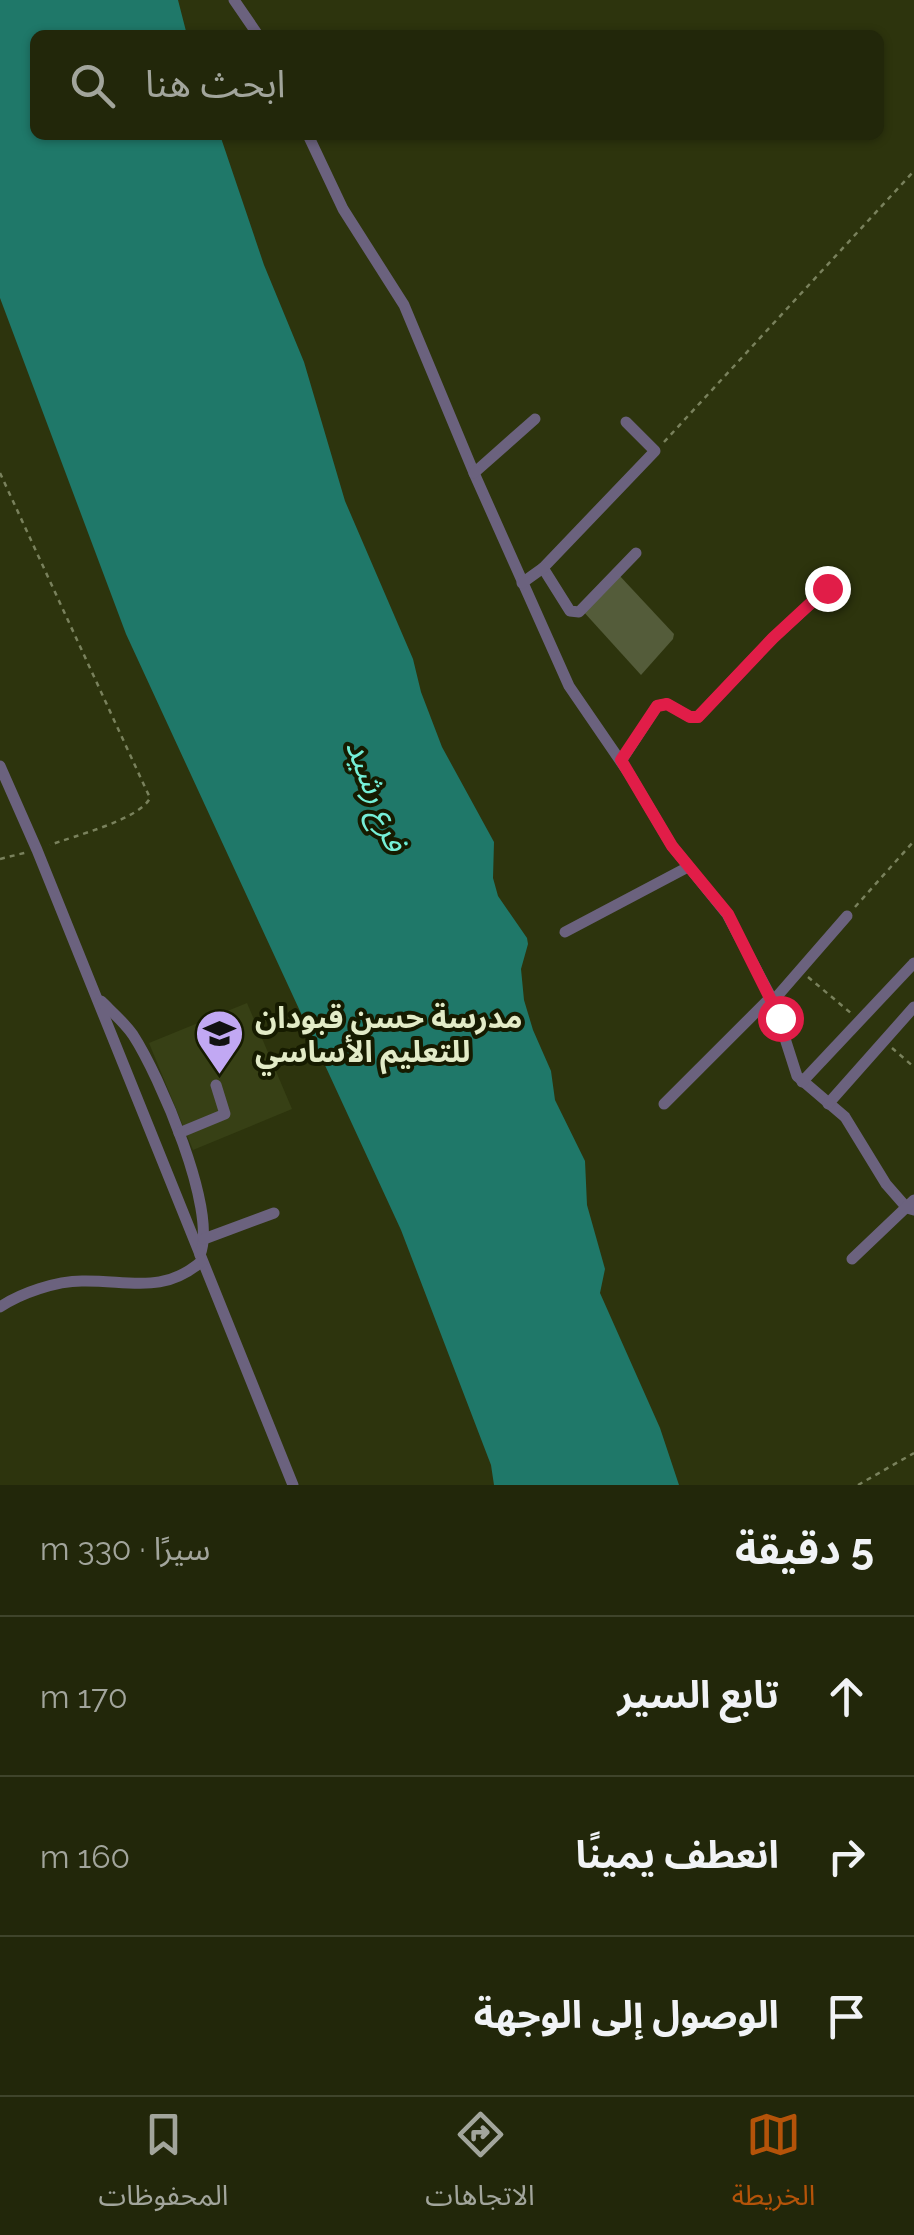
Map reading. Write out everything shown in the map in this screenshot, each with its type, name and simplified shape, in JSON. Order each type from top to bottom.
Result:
[{"type":"street","points":[[234,0],[255,30]]},
{"type":"street","points":[[310,140],[343,209],[404,305],[569,686],[621,760],[672,846],[728,914],[772,999],[793,1068],[802,1082],[852,1126],[886,1184],[912,1206],[852,1258]]},
{"type":"street","points":[[474,473],[535,419]]},
{"type":"street","points":[[522,583],[542,568],[655,451],[626,422]]},
{"type":"street","points":[[542,568],[570,611],[576,612],[636,553]]},
{"type":"street","points":[[621,760],[657,706],[667,704],[690,717],[698,717],[827,588]]},
{"type":"street","points":[[0,766],[293,1485]]},
{"type":"street","points":[[565,932],[688,867]]},
{"type":"street","points":[[664,1104],[772,999],[847,916]]},
{"type":"street","points":[[802,1082],[914,963]]},
{"type":"street","points":[[0,1308],[67,1282],[170,1282],[187,1275],[201,1258],[204,1239],[199,1199],[179,1134],[134,1038],[97,998]]},
{"type":"street","points":[[828,1104],[914,1007]]},
{"type":"street","points":[[179,1134],[224,1114],[216,1085]]},
{"type":"street","points":[[204,1239],[274,1213]]},
{"type":"path","points":[[655,451],[914,172]]},
{"type":"path","points":[[0,473],[150,798],[144,808],[130,815],[37,850],[0,859]]},
{"type":"path","points":[[847,916],[914,842]]},
{"type":"path","points":[[858,1485],[914,1454]]},
{"type":"shaded area","points":[[618,574],[674,634],[641,675],[582,610]]},
{"type":"shaded area","name":"مدرسة حسن قبودان للتعليم الأساسي","points":[[247,1003],[292,1109],[193,1150],[149,1043]]},
{"type":"water","name":"فرع رشيد","points":[[0,0],[178,0],[186,30],[30,30],[30,140],[222,140],[264,265],[304,362],[345,501],[413,659],[442,747],[494,842],[493,878],[498,896],[527,938],[521,969],[524,1000],[551,1071],[555,1100],[585,1161],[587,1205],[605,1269],[600,1293],[660,1428],[679,1485],[494,1485],[491,1465],[401,1230],[126,634],[0,298]]},
{"type":"place","name":"مدرسة حسن قبودان للتعليم الأساسي","points":[[220,1076]]},
{"type":"route","points":[[780,1018],[728,914],[672,846],[621,760],[657,706],[667,704],[690,717],[698,717],[827,588]]}]
